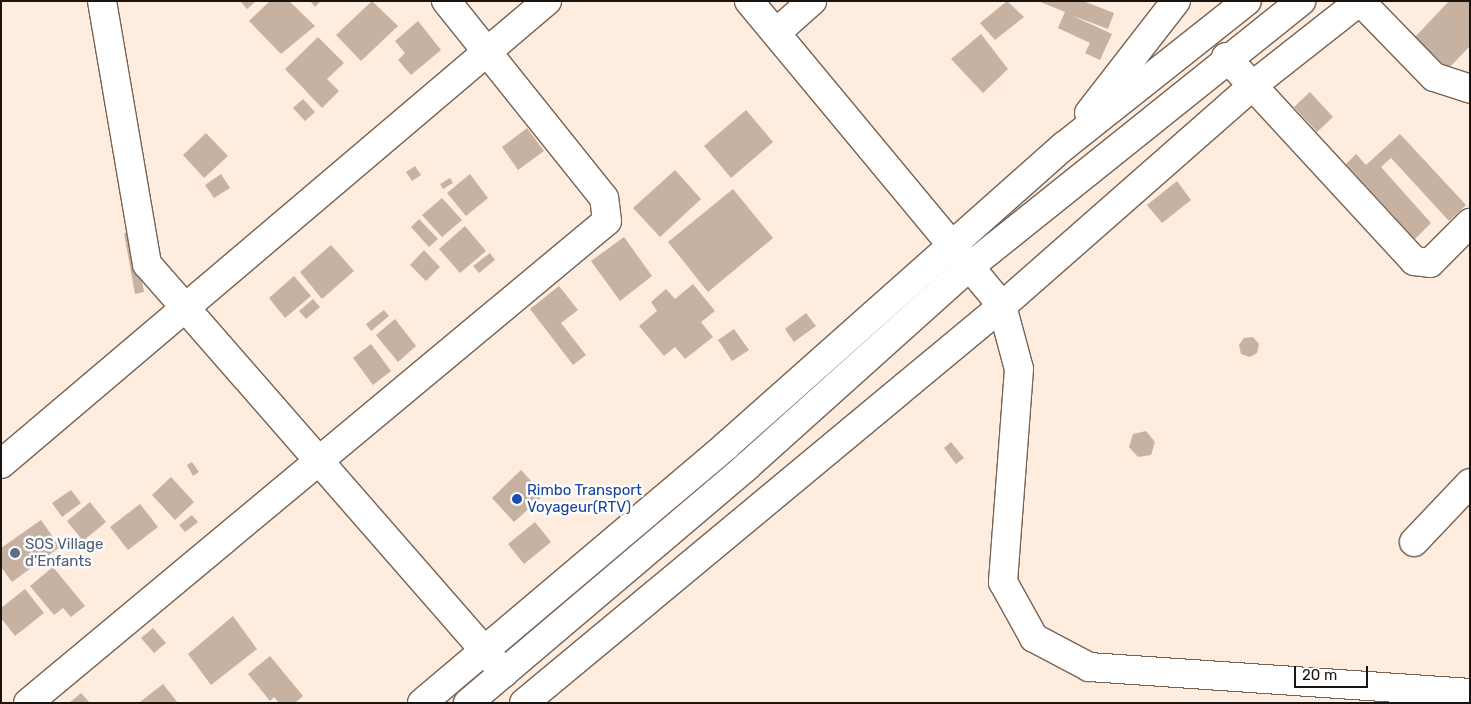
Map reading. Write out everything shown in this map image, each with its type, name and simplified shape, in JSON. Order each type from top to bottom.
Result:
[{"type":"street","points":[[102,1],[147,264],[317,463],[504,673]]},
{"type":"street","points":[[28,703],[607,221],[604,198],[490,52],[446,1]]},
{"type":"street","points":[[1,464],[490,52],[547,1]]},
{"type":"street","points":[[749,1],[777,32],[968,268],[1002,306],[1018,369],[1003,582],[1034,638],[1090,667],[1470,693]]},
{"type":"street","points":[[777,32],[812,1]]},
{"type":"street","points":[[1064,146],[1176,1]]},
{"type":"street","points":[[1084,171],[1220,1]]},
{"type":"street","points":[[422,703],[694,473],[949,245],[1064,146],[1247,1]]},
{"type":"street","points":[[468,703],[712,497],[968,268],[1084,171],[1226,57],[1301,1]]},
{"type":"street","points":[[524,703],[1002,306],[1252,86],[1360,1],[1434,77],[1470,89]]},
{"type":"street","points":[[1226,57],[1414,261],[1430,263],[1470,223]]},
{"type":"street","points":[[694,473],[712,497]]},
{"type":"street","points":[[1414,542],[1470,483]]},
{"type":"building","points":[[240,1],[256,1],[247,9]]},
{"type":"building","points":[[270,1],[289,1],[315,26],[281,54],[249,21]]},
{"type":"building","points":[[310,1],[321,1],[315,7]]},
{"type":"building","points":[[372,1],[398,26],[361,61],[336,35]]},
{"type":"building","points":[[1007,1],[1024,17],[995,40],[980,23]]},
{"type":"building","points":[[1038,1],[1083,1],[1114,13],[1108,29],[1071,15],[1112,34],[1100,60],[1085,53],[1090,43],[1058,28],[1065,12]]},
{"type":"building","points":[[1449,1],[1470,1],[1470,46],[1448,69],[1415,37]]},
{"type":"building","points":[[418,21],[441,50],[411,75],[398,60],[405,53],[395,41]]},
{"type":"building","points":[[981,34],[1008,69],[983,93],[951,59]]},
{"type":"building","points":[[318,37],[344,63],[327,79],[339,91],[322,108],[285,69]]},
{"type":"building","points":[[1310,92],[1333,117],[1317,132],[1294,107]]},
{"type":"building","points":[[303,99],[315,112],[305,121],[293,108]]},
{"type":"building","points":[[746,110],[773,142],[731,178],[704,146]]},
{"type":"building","points":[[527,128],[544,151],[518,170],[502,147]]},
{"type":"building","points":[[206,133],[228,156],[204,178],[183,155]]},
{"type":"building","points":[[1400,134],[1466,205],[1449,221],[1391,158],[1381,167],[1431,223],[1415,239],[1346,164],[1356,154],[1366,165]]},
{"type":"building","points":[[415,166],[421,175],[412,181],[406,172]]},
{"type":"building","points":[[675,170],[701,199],[660,237],[633,208]]},
{"type":"building","points":[[221,174],[230,188],[214,198],[205,185]]},
{"type":"building","points":[[470,174],[488,198],[466,216],[447,193]]},
{"type":"building","points":[[450,178],[453,183],[443,189],[440,184]]},
{"type":"building","points":[[1177,181],[1191,200],[1162,223],[1147,205]]},
{"type":"building","points":[[733,189],[773,238],[708,292],[668,242]]},
{"type":"building","points":[[442,198],[462,220],[442,237],[422,215]]},
{"type":"building","points":[[419,219],[438,239],[429,247],[411,227]]},
{"type":"building","points":[[465,226],[486,251],[460,273],[439,249]]},
{"type":"building","points":[[133,232],[144,292],[135,294],[124,233]]},
{"type":"building","points":[[624,237],[652,276],[620,301],[591,261]]},
{"type":"building","points":[[331,245],[354,271],[322,299],[300,272]]},
{"type":"building","points":[[424,250],[440,267],[426,281],[410,265]]},
{"type":"building","points":[[490,253],[495,260],[479,273],[473,266]]},
{"type":"building","points":[[294,276],[311,296],[285,318],[269,298]]},
{"type":"building","points":[[693,284],[715,311],[701,322],[713,337],[685,359],[675,347],[664,356],[639,326],[657,311],[651,302],[666,289],[675,299]]},
{"type":"building","points":[[559,286],[578,310],[561,323],[586,355],[573,365],[530,309]]},
{"type":"building","points":[[313,299],[320,307],[306,319],[299,311]]},
{"type":"building","points":[[384,310],[389,316],[371,331],[366,324]]},
{"type":"building","points":[[806,313],[816,326],[794,342],[785,329]]},
{"type":"building","points":[[395,319],[416,346],[398,362],[376,335]]},
{"type":"building","points":[[734,329],[749,350],[732,361],[718,340]]},
{"type":"building","points":[[1253,337],[1259,344],[1257,353],[1250,357],[1241,354],[1239,345],[1244,338]]},
{"type":"building","points":[[371,344],[391,371],[373,385],[353,358]]},
{"type":"building","points":[[1146,431],[1155,442],[1151,455],[1138,457],[1129,447],[1133,434]]},
{"type":"building","points":[[951,442],[964,458],[956,464],[944,448]]},
{"type":"building","points":[[192,462],[199,472],[193,476],[187,465]]},
{"type":"building","points":[[521,470],[544,495],[514,522],[492,498]]},
{"type":"building","points":[[171,477],[194,502],[175,520],[152,495]]},
{"type":"building","points":[[71,490],[81,503],[62,517],[52,503]]},
{"type":"building","points":[[90,502],[106,522],[83,541],[67,521]]},
{"type":"building","points":[[140,504],[158,527],[128,550],[110,527]]},
{"type":"building","points":[[192,515],[198,522],[185,532],[179,525]]},
{"type":"building","points":[[41,520],[60,547],[12,582],[1,567],[1,548]]},
{"type":"building","points":[[535,522],[551,542],[524,564],[508,544]]},
{"type":"building","points":[[53,567],[85,606],[71,617],[63,608],[54,615],[30,586]]},
{"type":"building","points":[[25,589],[44,613],[15,636],[1,618],[1,608]]},
{"type":"building","points":[[233,616],[257,649],[211,685],[188,654]]},
{"type":"building","points":[[153,628],[166,643],[154,653],[141,638]]},
{"type":"building","points":[[270,656],[303,696],[295,703],[279,703],[274,697],[270,701],[248,674]]},
{"type":"building","points":[[163,684],[178,703],[140,702]]},
{"type":"building","points":[[81,693],[90,703],[69,703]]},
{"type":"place","name":"Rimbo Transport Voyageur(RTV)","points":[[517,499]]},
{"type":"place","name":"SOS Village d'Enfants","points":[[15,553]]}]
